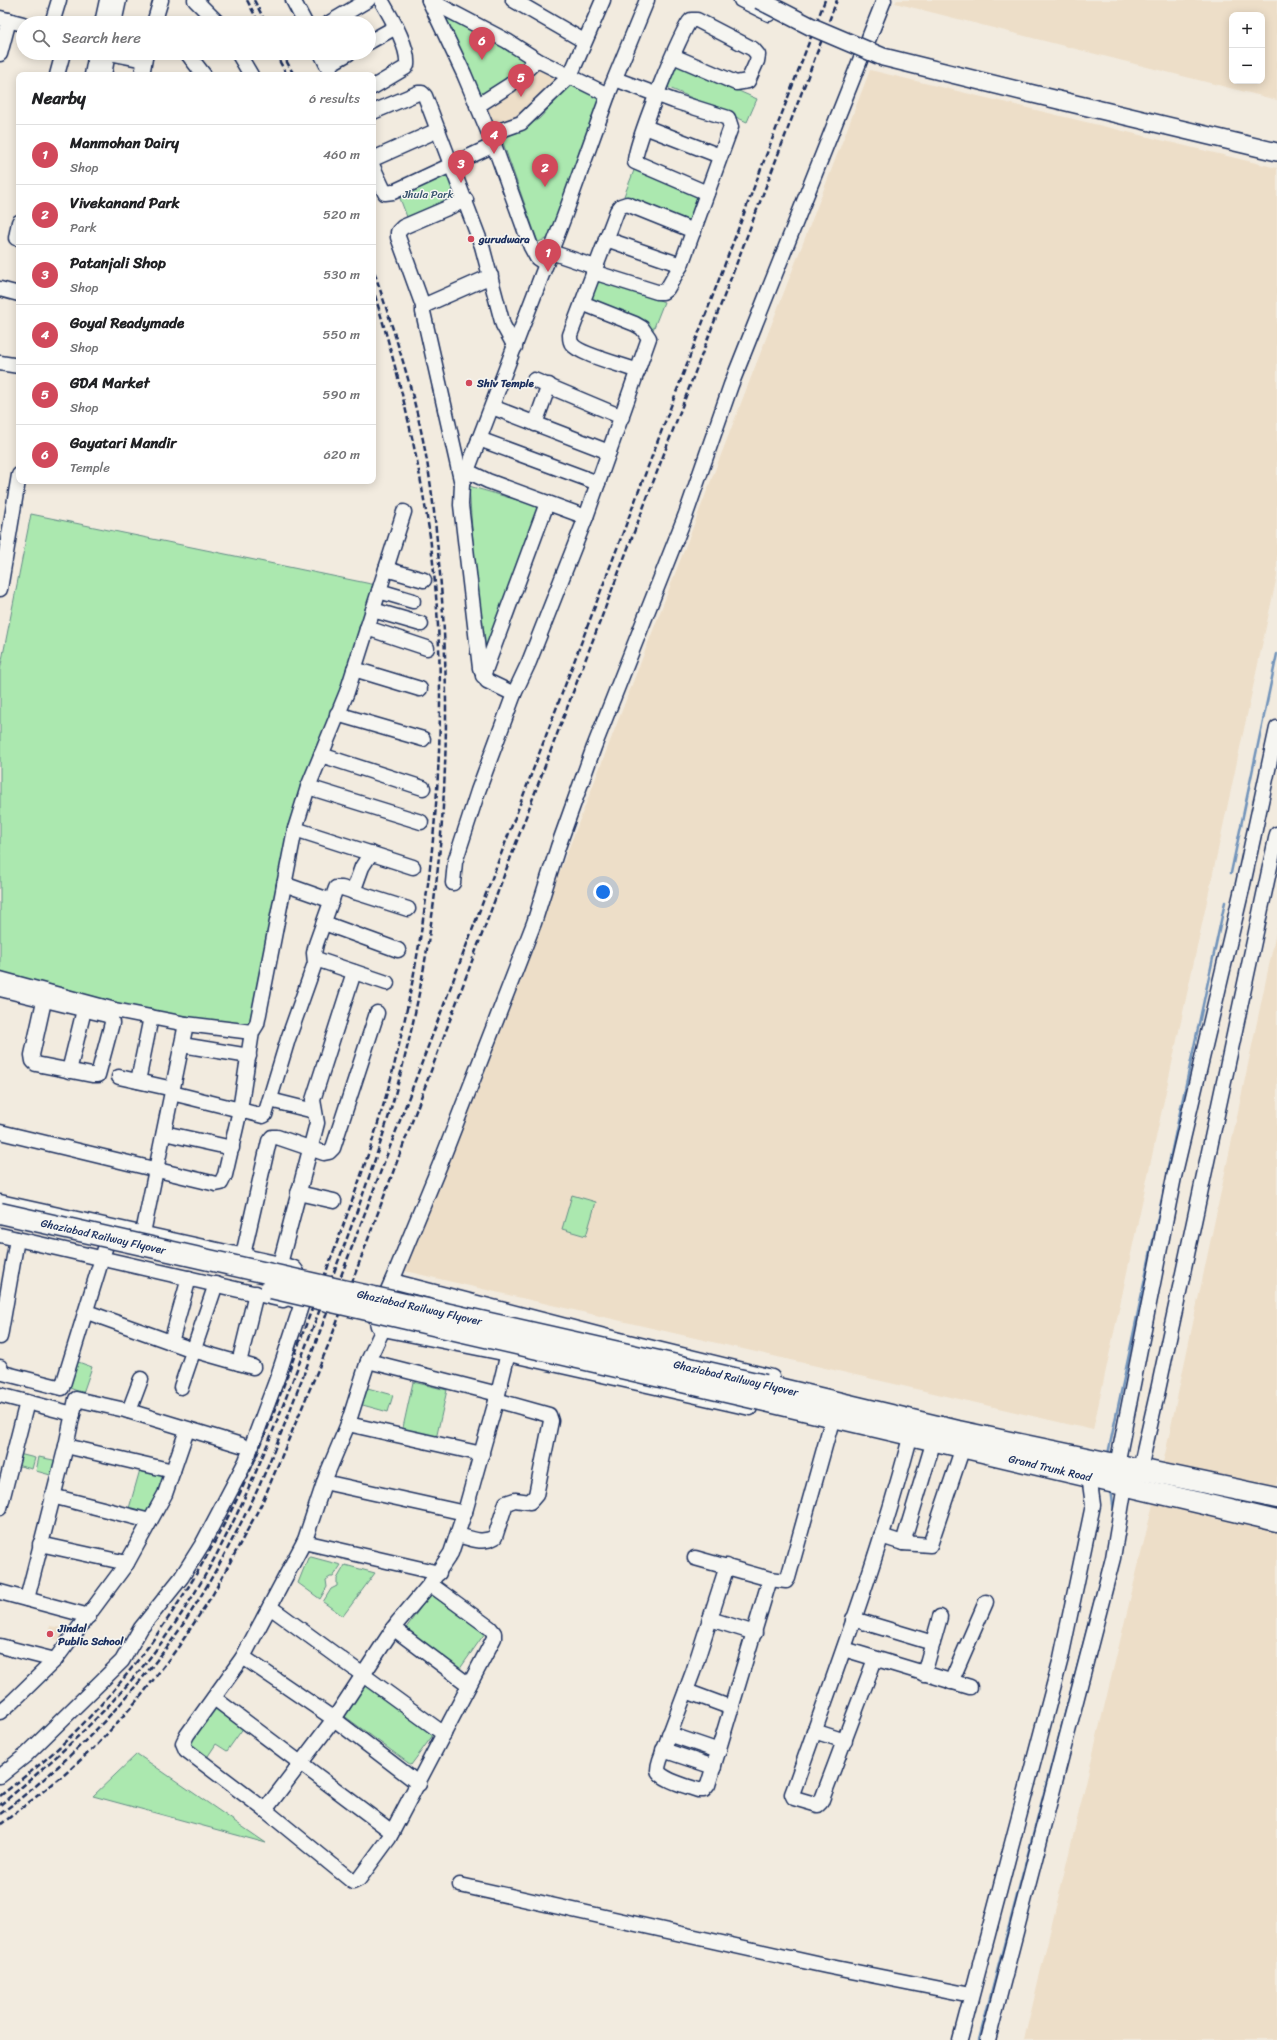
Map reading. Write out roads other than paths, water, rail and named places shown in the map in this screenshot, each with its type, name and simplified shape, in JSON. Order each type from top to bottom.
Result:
[{"type":"highway","name":"Ghaziabad Railway Flyover","points":[[0,1213],[763,1393],[832,1411]]},
{"type":"highway","name":"Ghaziabad Railway Flyover","points":[[0,1226],[763,1393]]},
{"type":"highway","name":"Grand Trunk Road","points":[[832,1411],[1117,1464],[1277,1498]]},
{"type":"highway","name":"Grand Trunk Road","points":[[912,1427],[934,1440],[1277,1521]]},
{"type":"main road","points":[[759,0],[810,26],[883,57],[1277,140]]},
{"type":"main road","points":[[782,0],[843,31],[902,53],[1031,89],[1277,152]]},
{"type":"street","points":[[54,16],[59,0]]},
{"type":"street","points":[[103,16],[106,0]]},
{"type":"street","points":[[116,16],[119,0]]},
{"type":"street","points":[[156,16],[161,0]]},
{"type":"street","points":[[195,0],[211,16]]},
{"type":"street","points":[[293,0],[301,16]]},
{"type":"street","points":[[341,16],[368,0]]},
{"type":"street","points":[[376,84],[405,68],[407,64],[406,54],[396,27],[381,0]]},
{"type":"street","points":[[429,0],[492,139],[531,247],[537,258],[549,258],[594,269],[663,292],[667,289],[681,265],[731,127],[728,118],[657,95],[614,79]]},
{"type":"street","points":[[429,0],[507,41],[536,60],[608,95]]},
{"type":"street","points":[[513,0],[584,40]]},
{"type":"street","points":[[514,694],[487,681],[480,668],[462,512],[465,478],[549,258],[614,79],[647,0]]},
{"type":"street","points":[[741,0],[769,14]]},
{"type":"street","points":[[832,1411],[775,1413],[383,1328],[378,1326],[377,1318],[441,1162],[534,923],[558,847],[594,748],[686,514],[731,385],[884,0]]},
{"type":"street","points":[[376,173],[385,192],[393,192],[452,166],[506,130],[521,123],[570,76],[600,1]]},
{"type":"street","points":[[0,54],[4,19],[16,22]]},
{"type":"street","points":[[673,56],[736,83],[748,81],[757,61],[758,55],[753,49],[697,20],[691,20],[686,25],[673,56],[657,95],[645,127],[636,153],[635,162],[707,193]]},
{"type":"street","points":[[376,38],[396,27]]},
{"type":"street","points":[[58,72],[61,60]]},
{"type":"street","points":[[93,72],[95,60]]},
{"type":"street","points":[[105,72],[107,60]]},
{"type":"street","points":[[142,72],[144,60]]},
{"type":"street","points":[[192,60],[202,72]]},
{"type":"street","points":[[242,60],[249,72]]},
{"type":"street","points":[[478,106],[510,85],[536,60]]},
{"type":"street","points":[[376,111],[422,93],[466,200],[491,276],[503,325],[515,347]]},
{"type":"street","points":[[645,127],[720,156]]},
{"type":"street","points":[[376,158],[438,130]]},
{"type":"street","points":[[465,478],[423,312],[423,306],[398,238],[398,232],[403,227],[466,200]]},
{"type":"street","points":[[638,371],[574,347],[571,343],[570,335],[618,209],[627,204],[694,231]]},
{"type":"street","points":[[606,239],[681,265]]},
{"type":"street","points":[[423,306],[491,276]]},
{"type":"street","points":[[0,289],[16,293]]},
{"type":"street","points":[[453,883],[457,854],[514,694],[529,662],[586,517],[649,338],[648,333],[635,324],[582,303]]},
{"type":"street","points":[[0,363],[16,366]]},
{"type":"street","points":[[534,380],[549,385],[622,417]]},
{"type":"street","points":[[535,424],[549,385]]},
{"type":"street","points":[[492,407],[609,452]]},
{"type":"street","points":[[480,439],[598,483]]},
{"type":"street","points":[[465,478],[488,481],[586,517]]},
{"type":"street","points":[[1,581],[17,484]]},
{"type":"street","points":[[483,676],[547,503]]},
{"type":"street","points":[[0,1132],[216,1184],[221,1183],[232,1148],[240,1110],[252,1032],[257,1024],[295,829],[308,787],[354,670],[404,512]]},
{"type":"street","points":[[386,569],[424,580]]},
{"type":"street","points":[[379,591],[413,601]]},
{"type":"street","points":[[373,610],[421,624]]},
{"type":"street","points":[[367,628],[427,648]]},
{"type":"street","points":[[354,670],[420,689]]},
{"type":"street","points":[[337,714],[423,739]]},
{"type":"street","points":[[988,2040],[1113,1558],[1125,1485],[1117,1464],[1174,1177],[1242,889],[1277,728]]},
{"type":"street","points":[[321,755],[423,788]]},
{"type":"street","points":[[308,787],[420,822]]},
{"type":"street","points":[[295,829],[413,867]]},
{"type":"street","points":[[1125,1485],[1140,1469],[1200,1199],[1277,834]]},
{"type":"street","points":[[353,892],[362,867],[371,853]]},
{"type":"street","points":[[284,884],[332,901]]},
{"type":"street","points":[[119,1077],[263,1116],[265,1115],[288,1039],[316,959],[314,953],[316,944],[336,888],[338,887],[408,909]]},
{"type":"street","points":[[324,923],[398,950]]},
{"type":"street","points":[[316,959],[387,983]]},
{"type":"street","points":[[280,1264],[317,1123],[313,1100],[354,972]]},
{"type":"street","points":[[0,979],[115,1010],[186,1024],[252,1032]]},
{"type":"street","points":[[0,989],[44,1001],[107,1015],[111,1018],[112,1023],[98,1074],[69,1071],[36,1064],[32,1061],[44,1001]]},
{"type":"street","points":[[69,1071],[84,1010]]},
{"type":"street","points":[[243,1255],[269,1141],[272,1137],[278,1137],[324,1153],[329,1152],[332,1148],[377,1013]]},
{"type":"street","points":[[138,1081],[151,1017]]},
{"type":"street","points":[[143,1233],[186,1024]]},
{"type":"street","points":[[182,1045],[249,1056]]},
{"type":"street","points":[[270,1100],[314,1111]]},
{"type":"street","points":[[164,1133],[232,1148]]},
{"type":"street","points":[[298,1193],[334,1201]]},
{"type":"street","points":[[0,1202],[243,1255],[294,1268],[297,1272],[288,1298]]},
{"type":"street","points":[[0,1367],[3,1373],[62,1388],[87,1312],[112,1227]]},
{"type":"street","points":[[0,1235],[283,1300],[288,1298],[302,1303],[278,1376],[246,1461],[203,1543],[181,1578],[141,1628],[122,1660],[26,1755],[0,1776]]},
{"type":"street","points":[[0,1337],[17,1240]]},
{"type":"street","points":[[171,1342],[189,1278]]},
{"type":"street","points":[[392,1281],[624,1341],[816,1387],[832,1411],[788,1578],[783,1581],[770,1579],[694,1558]]},
{"type":"street","points":[[181,1386],[216,1284]]},
{"type":"street","points":[[239,1363],[256,1293]]},
{"type":"street","points":[[87,1312],[193,1350],[253,1367]]},
{"type":"street","points":[[265,1810],[334,1719],[393,1628],[434,1579],[451,1553],[465,1513],[482,1454],[518,1314]]},
{"type":"street","points":[[304,1542],[434,1579],[494,1633],[494,1638],[419,1784],[392,1832],[359,1879],[353,1882],[265,1810],[186,1750],[183,1743],[187,1735],[243,1657],[304,1542],[324,1482],[348,1424],[368,1361],[383,1328]]},
{"type":"street","points":[[368,1361],[497,1397],[549,1415],[551,1421],[536,1495],[530,1502],[515,1500],[506,1503],[495,1537],[487,1541],[479,1542],[458,1534]]},
{"type":"street","points":[[129,1411],[141,1379]]},
{"type":"street","points":[[0,1395],[73,1414]]},
{"type":"street","points":[[27,1599],[52,1496],[66,1446],[76,1399],[129,1411],[187,1430],[241,1445]]},
{"type":"street","points":[[0,1508],[27,1402]]},
{"type":"street","points":[[348,1424],[482,1454]]},
{"type":"street","points":[[875,1659],[821,1802],[818,1805],[794,1798],[792,1794],[844,1649],[881,1536],[912,1427]]},
{"type":"street","points":[[0,1712],[7,1700],[55,1660],[127,1563],[165,1494],[187,1430]]},
{"type":"street","points":[[903,1543],[934,1440]]},
{"type":"street","points":[[66,1446],[173,1471]]},
{"type":"street","points":[[881,1536],[903,1543],[927,1546],[932,1541],[963,1447]]},
{"type":"street","points":[[960,2040],[1061,1658],[1093,1505],[1089,1476]]},
{"type":"street","points":[[324,1482],[465,1513]]},
{"type":"street","points":[[52,1496],[150,1521]]},
{"type":"street","points":[[40,1544],[127,1563]]},
{"type":"street","points":[[727,1566],[686,1691],[663,1750],[658,1770],[660,1775],[698,1790],[704,1790],[708,1785],[770,1579]]},
{"type":"street","points":[[0,1592],[89,1616]]},
{"type":"street","points":[[951,1682],[986,1602]]},
{"type":"street","points":[[270,1607],[363,1673],[444,1734]]},
{"type":"street","points":[[924,1674],[940,1617]]},
{"type":"street","points":[[710,1619],[754,1632]]},
{"type":"street","points":[[853,1619],[933,1643]]},
{"type":"street","points":[[393,1628],[469,1685]]},
{"type":"street","points":[[0,1646],[55,1660]]},
{"type":"street","points":[[844,1649],[970,1687]]},
{"type":"street","points":[[243,1657],[334,1719],[419,1784]]},
{"type":"street","points":[[686,1691],[732,1708]]},
{"type":"street","points":[[214,1698],[392,1832]]},
{"type":"street","points":[[814,1731],[845,1741]]},
{"type":"street","points":[[669,1734],[719,1751]]},
{"type":"street","points":[[663,1750],[714,1767]]},
{"type":"street","points":[[460,1885],[819,1964],[971,1995]]},
{"type":"waterway","points":[[1231,873],[1277,654]]},
{"type":"waterway","points":[[1167,1173],[1225,902]]},
{"type":"waterway","points":[[1108,1454],[1165,1184]]},
{"type":"waterway","points":[[1111,1489],[1114,1512]]},
{"type":"waterway","points":[[979,2040],[1107,1554]]},
{"type":"railway","points":[[247,0],[255,16]]},
{"type":"railway","points":[[254,0],[262,16]]},
{"type":"railway","points":[[0,1814],[70,1756],[112,1713],[152,1667],[182,1626],[204,1591],[257,1491],[286,1421],[825,0]]},
{"type":"railway","points":[[0,1825],[64,1775],[98,1744],[141,1696],[179,1646],[213,1594],[262,1503],[330,1341],[546,763],[837,0]]},
{"type":"railway","points":[[279,60],[285,72]]},
{"type":"railway","points":[[286,60],[292,72]]},
{"type":"railway","points":[[0,1805],[67,1747],[128,1684],[164,1639],[189,1602],[211,1564],[250,1485],[284,1404],[361,1200],[382,1138],[400,1076],[426,955],[435,894],[445,771],[445,648],[436,533],[430,480],[424,445],[408,377],[376,277]]},
{"type":"railway","points":[[0,1796],[45,1760],[75,1732],[130,1671],[177,1604],[199,1570],[219,1534],[248,1476],[274,1410],[353,1199],[374,1137],[392,1074],[407,1009],[429,877],[436,811],[440,678],[437,611],[431,545],[422,488],[400,388],[376,300]]},
{"type":"place","name":"Gayatari Mandir","points":[[482,60]]},
{"type":"place","name":"GDA Market","points":[[521,97]]},
{"type":"place","name":"Goyal Readymade","points":[[494,154]]},
{"type":"place","name":"Patanjali Shop","points":[[461,183]]},
{"type":"place","name":"Vivekanand Park","points":[[545,187]]},
{"type":"place","name":"gurudwara","points":[[471,239]]},
{"type":"place","name":"Manmohan Dairy","points":[[548,272]]},
{"type":"place","name":"Shiv Temple","points":[[469,383]]},
{"type":"place","name":"Jindal Public School","points":[[50,1634]]},
{"type":"park label","name":"Jhula Park","points":[[428,194]]}]
